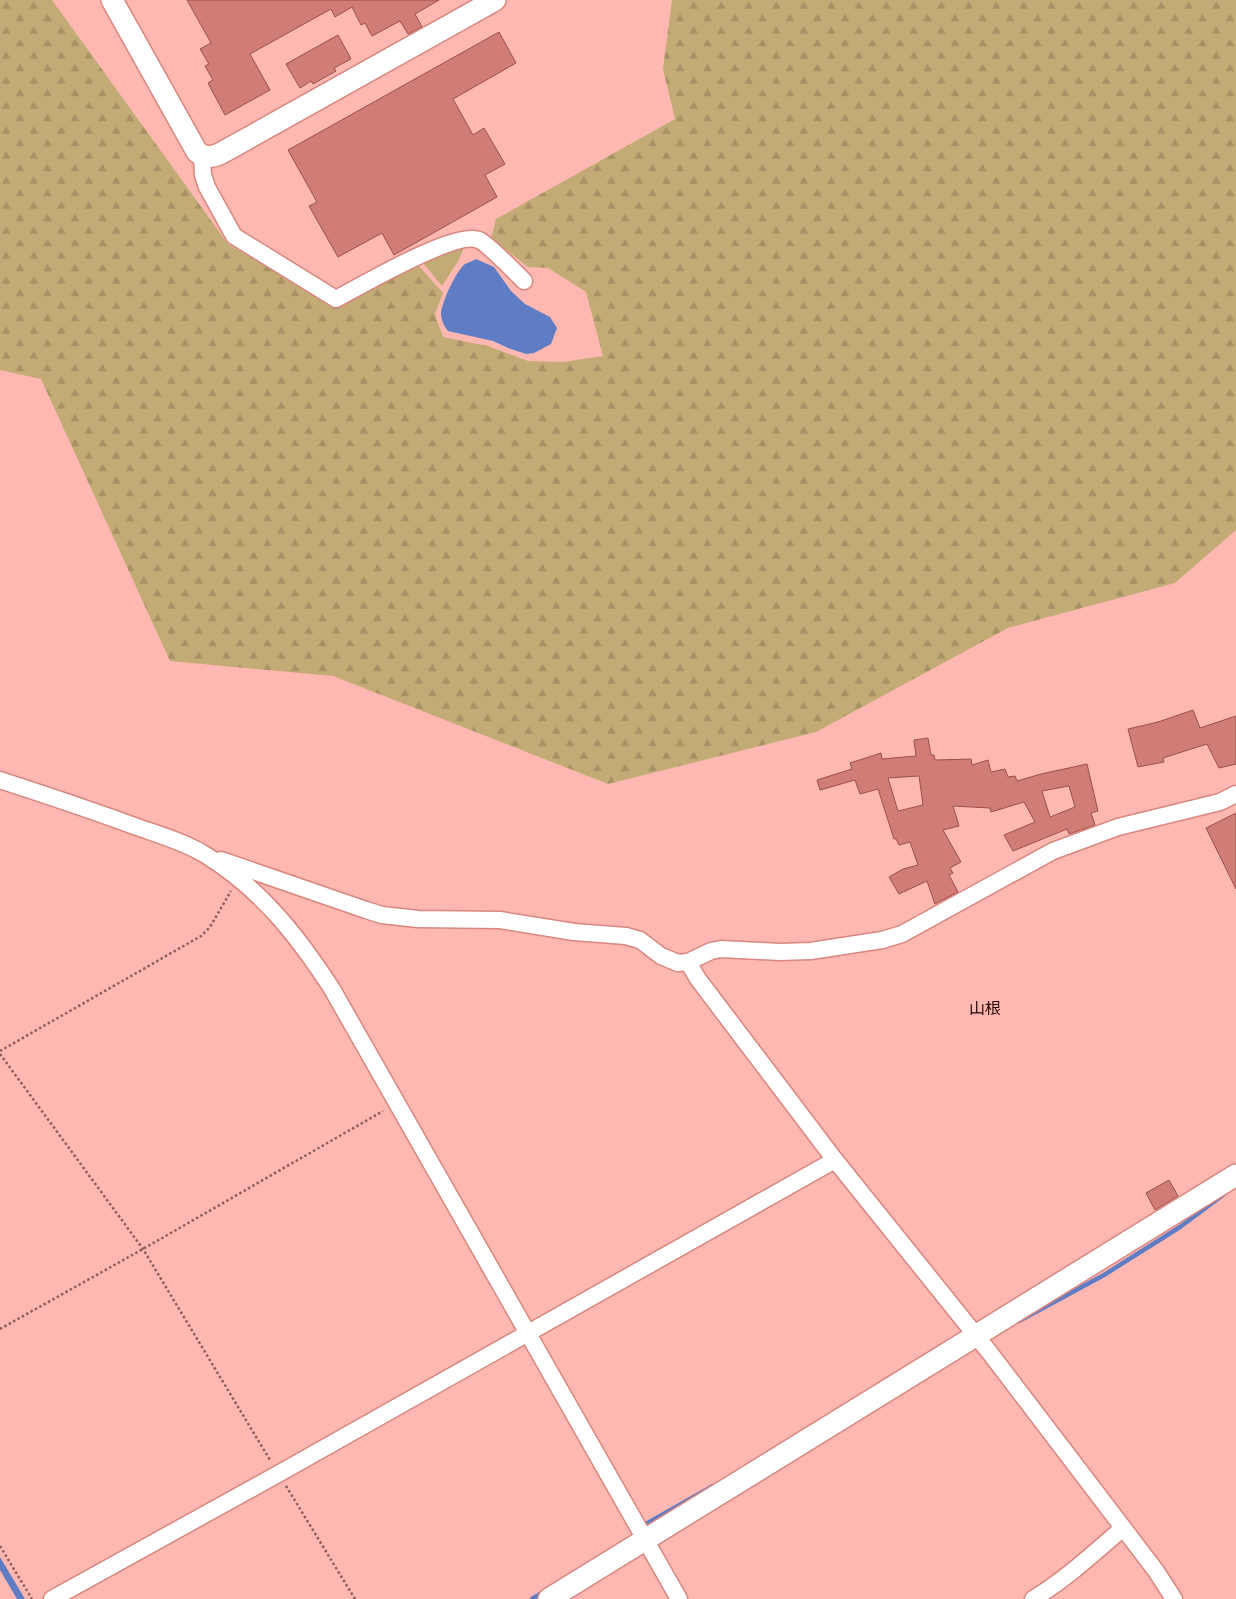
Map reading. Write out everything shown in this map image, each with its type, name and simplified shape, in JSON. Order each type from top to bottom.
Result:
[{"type":"street","points":[[112,0],[197,152],[202,156],[212,157],[495,0]]},
{"type":"street","points":[[202,156],[203,175],[207,187],[234,236],[336,299],[430,250],[470,238],[480,240],[524,281]]},
{"type":"street","points":[[0,780],[111,817],[175,840],[203,853],[382,915],[418,920],[500,920],[574,932],[626,936],[640,940],[660,956],[678,963],[688,962],[721,948],[780,952],[810,951],[882,940],[902,934],[1053,851],[1118,827],[1220,802],[1236,794]]},
{"type":"street","points":[[203,853],[238,878],[267,904],[304,947],[332,989],[679,1599]]},
{"type":"street","points":[[688,962],[698,979],[835,1160],[981,1342],[1156,1571],[1174,1599]]},
{"type":"street","points":[[52,1599],[835,1160]]},
{"type":"street","points":[[549,1599],[645,1540],[981,1342],[1236,1175]]},
{"type":"street","points":[[1033,1599],[1072,1572],[1123,1528]]},
{"type":"path","points":[[238,878],[210,927],[201,936],[0,1053],[144,1249],[355,1599]]},
{"type":"path","points":[[0,1328],[144,1249],[398,1102]]},
{"type":"path","points":[[0,1546],[32,1599]]},
{"type":"green space","points":[[0,0],[52,0],[228,244],[335,306],[419,266],[443,293],[435,314],[443,337],[488,346],[528,361],[563,362],[603,356],[586,292],[548,268],[528,267],[491,238],[496,219],[675,119],[663,69],[672,0],[1236,0],[1236,530],[1175,583],[1008,628],[816,732],[608,784],[333,676],[170,661],[41,379],[0,370]]},
{"type":"green space","points":[[465,245],[459,260],[442,286],[423,263]]},
{"type":"water","points":[[476,259],[494,267],[511,291],[525,304],[550,317],[557,328],[551,344],[534,353],[526,354],[493,341],[448,331],[443,323],[441,313],[447,295],[461,268]]},
{"type":"water","points":[[0,1557],[25,1599],[17,1599],[0,1570]]},
{"type":"building","points":[[187,0],[439,0],[415,14],[422,27],[408,34],[400,21],[372,36],[365,23],[361,25],[352,7],[335,17],[331,9],[250,54],[270,90],[225,115],[208,83],[213,80],[205,66],[209,64],[200,49],[211,43]]},
{"type":"building","points":[[499,32],[516,63],[453,99],[473,135],[484,128],[505,164],[485,175],[497,197],[394,255],[382,233],[338,257],[309,206],[317,202],[288,150]]},
{"type":"building","points":[[338,35],[351,59],[334,68],[336,71],[313,84],[311,81],[300,88],[286,64]]},
{"type":"building","points":[[1193,710],[1200,728],[1236,716],[1236,764],[1219,768],[1207,744],[1163,758],[1164,762],[1138,767],[1128,729],[1158,722]]},
{"type":"building","points":[[928,738],[931,755],[934,755],[935,760],[971,759],[972,765],[988,760],[991,772],[1005,769],[1008,777],[1015,776],[1017,781],[1087,764],[1098,811],[1091,813],[1095,825],[1069,834],[1067,829],[1013,851],[1004,835],[1035,822],[1024,802],[991,812],[990,808],[953,806],[959,826],[943,830],[961,862],[950,868],[953,873],[949,875],[958,892],[935,904],[927,881],[899,894],[889,877],[903,869],[918,865],[910,842],[899,845],[896,839],[894,839],[878,789],[860,794],[855,780],[820,790],[817,780],[852,769],[850,763],[881,753],[882,759],[916,756],[914,740]],"holes":[[[919,776],[923,805],[898,811],[888,778]],[[1069,786],[1075,807],[1050,817],[1042,791]]]},
{"type":"building","points":[[1236,813],[1236,889],[1206,828]]},
{"type":"building","points":[[1169,1180],[1178,1196],[1155,1210],[1146,1193]]},
{"type":"waterway","points":[[1019,1321],[1104,1275],[1180,1227],[1223,1195]]},
{"type":"waterway","points":[[646,1524],[713,1486]]},
{"type":"waterway","points":[[532,1599],[545,1591]]},
{"type":"district","name":"山根","points":[[985,1008]]}]
